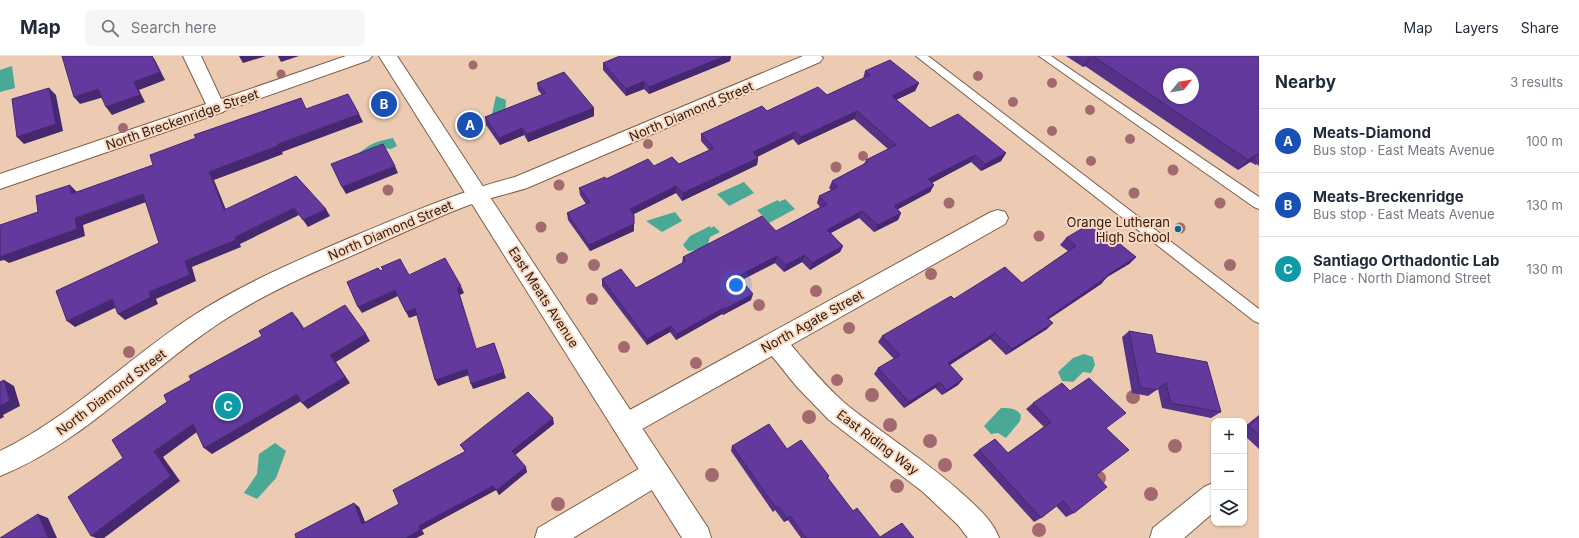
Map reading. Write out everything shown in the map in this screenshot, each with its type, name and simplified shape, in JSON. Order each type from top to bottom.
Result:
[{"type":"street","points":[[192,56],[217,108]]},
{"type":"street","name":"North Breckenridge Street","points":[[0,182],[217,108],[363,56]]},
{"type":"street","name":"East Meats Avenue","points":[[388,56],[698,538]]},
{"type":"street","name":"North Diamond Street","points":[[0,464],[16,457],[59,433],[99,404],[195,327],[242,297],[287,274],[478,194],[520,183],[814,58]]},
{"type":"street","name":"North Agate Street","points":[[626,425],[998,218]]},
{"type":"street","name":"East Riding Way","points":[[775,342],[805,379],[838,412],[932,483],[986,538]]},
{"type":"street","points":[[548,538],[656,473]]},
{"type":"street","points":[[1163,538],[1211,498]]},
{"type":"lane","points":[[921,56],[1259,318]]},
{"type":"lane","points":[[1044,56],[1259,204]]},
{"type":"water","points":[[12,66],[15,88],[0,92],[0,70]]},
{"type":"water","points":[[496,96],[506,100],[505,117],[491,118]]},
{"type":"water","points":[[393,138],[397,146],[391,149],[381,148],[357,155],[365,148],[382,140]]},
{"type":"water","points":[[744,182],[754,193],[729,206],[717,194]]},
{"type":"water","points":[[785,199],[795,209],[769,223],[757,210],[778,200],[779,202]]},
{"type":"water","points":[[675,212],[682,221],[662,232],[646,221]]},
{"type":"water","points":[[710,226],[711,228],[714,226],[720,232],[710,237],[708,244],[699,250],[688,251],[683,245],[690,236]]},
{"type":"water","points":[[1084,354],[1093,357],[1095,365],[1091,373],[1083,372],[1073,382],[1062,381],[1058,372],[1073,358]]},
{"type":"water","points":[[1001,408],[1012,409],[1021,415],[1020,421],[1006,438],[998,433],[991,434],[984,426]]},
{"type":"water","points":[[275,443],[286,451],[276,478],[257,499],[244,493],[257,474],[259,454]]},
{"type":"building","points":[[62,56],[152,56],[160,72],[134,82],[140,95],[106,107],[98,89],[74,97]]},
{"type":"building","points":[[620,56],[725,56],[649,87],[644,81],[626,89],[603,63]]},
{"type":"building","points":[[1093,56],[1259,56],[1259,153],[1248,160],[1165,104],[1199,104],[1199,68],[1163,68],[1163,103]]},
{"type":"building","points":[[890,60],[919,83],[892,96],[930,128],[958,114],[1006,153],[985,164],[975,155],[928,179],[934,185],[894,206],[901,213],[878,225],[862,211],[827,230],[843,246],[812,263],[805,255],[786,265],[777,256],[738,276],[753,294],[677,334],[671,326],[647,339],[602,279],[621,269],[636,288],[686,261],[683,257],[762,216],[776,231],[827,204],[819,196],[838,187],[832,181],[868,162],[866,160],[896,145],[857,111],[801,137],[795,132],[753,152],[758,158],[683,193],[676,186],[630,209],[634,215],[634,224],[589,245],[567,213],[590,202],[579,188],[605,177],[606,179],[648,159],[654,166],[672,157],[679,164],[714,148],[701,134],[762,106],[767,111],[818,87],[827,95],[870,75],[865,71]]},
{"type":"building","points":[[564,72],[594,108],[527,134],[522,128],[499,138],[485,117],[546,93],[537,83]]},
{"type":"building","points":[[49,88],[56,124],[17,137],[12,99]]},
{"type":"building","points":[[348,94],[359,114],[278,144],[278,146],[209,172],[224,210],[296,176],[326,209],[303,220],[294,208],[235,237],[236,240],[185,261],[190,275],[149,292],[151,297],[118,314],[112,299],[67,321],[56,291],[159,243],[143,194],[75,218],[77,229],[0,257],[0,225],[38,212],[36,196],[70,185],[71,194],[153,165],[150,155],[196,138],[194,135],[301,98],[306,109]]},
{"type":"building","points":[[383,144],[395,166],[342,187],[331,164]]},
{"type":"building","points":[[1093,222],[1136,257],[1106,276],[1107,277],[1047,318],[1053,323],[1012,349],[995,333],[948,363],[963,379],[947,390],[940,382],[909,402],[878,368],[900,355],[882,336],[951,296],[954,299],[1005,267],[1022,283],[1076,246],[1066,238]]},
{"type":"building","points":[[445,258],[461,286],[457,288],[476,349],[494,343],[504,372],[471,384],[467,369],[435,380],[415,308],[406,312],[395,290],[358,307],[347,282],[378,268],[381,271],[383,269],[381,267],[400,259],[409,275]]},
{"type":"building","points":[[345,305],[366,334],[330,355],[345,377],[302,403],[297,394],[204,448],[193,424],[154,451],[171,476],[91,536],[68,497],[123,458],[112,440],[167,402],[164,395],[191,380],[189,376],[262,336],[259,331],[292,312],[303,329]]},
{"type":"building","points":[[1129,331],[1152,335],[1156,353],[1207,362],[1221,412],[1171,403],[1166,383],[1156,390],[1140,387]]},
{"type":"building","points":[[1089,378],[1126,413],[1106,428],[1129,450],[1096,475],[1107,487],[1074,513],[1063,501],[1041,518],[979,450],[995,439],[1008,453],[1051,422],[1033,403],[1062,383],[1070,391]]},
{"type":"building","points":[[4,380],[10,401],[0,406],[0,382]]},
{"type":"building","points":[[528,392],[553,418],[512,451],[526,467],[497,490],[493,486],[419,526],[420,530],[406,538],[296,538],[295,534],[354,503],[362,524],[399,504],[393,490],[466,451],[460,445]]},
{"type":"building","points":[[1259,417],[1259,435],[1249,426]]},
{"type":"building","points":[[769,424],[787,449],[801,440],[829,476],[827,477],[853,511],[857,508],[880,537],[902,523],[914,538],[806,538],[790,516],[787,518],[778,506],[776,508],[732,446]]},
{"type":"building","points":[[38,514],[48,538],[0,538]]},
{"type":"place","name":"Meats-Breckenridge","points":[[384,104]]},
{"type":"place","name":"Meats-Diamond","points":[[470,125]]},
{"type":"place","name":"Orange Lutheran High School","points":[[1178,229]]},
{"type":"place","name":"Santiago Orthadontic Lab","points":[[228,406]]}]
